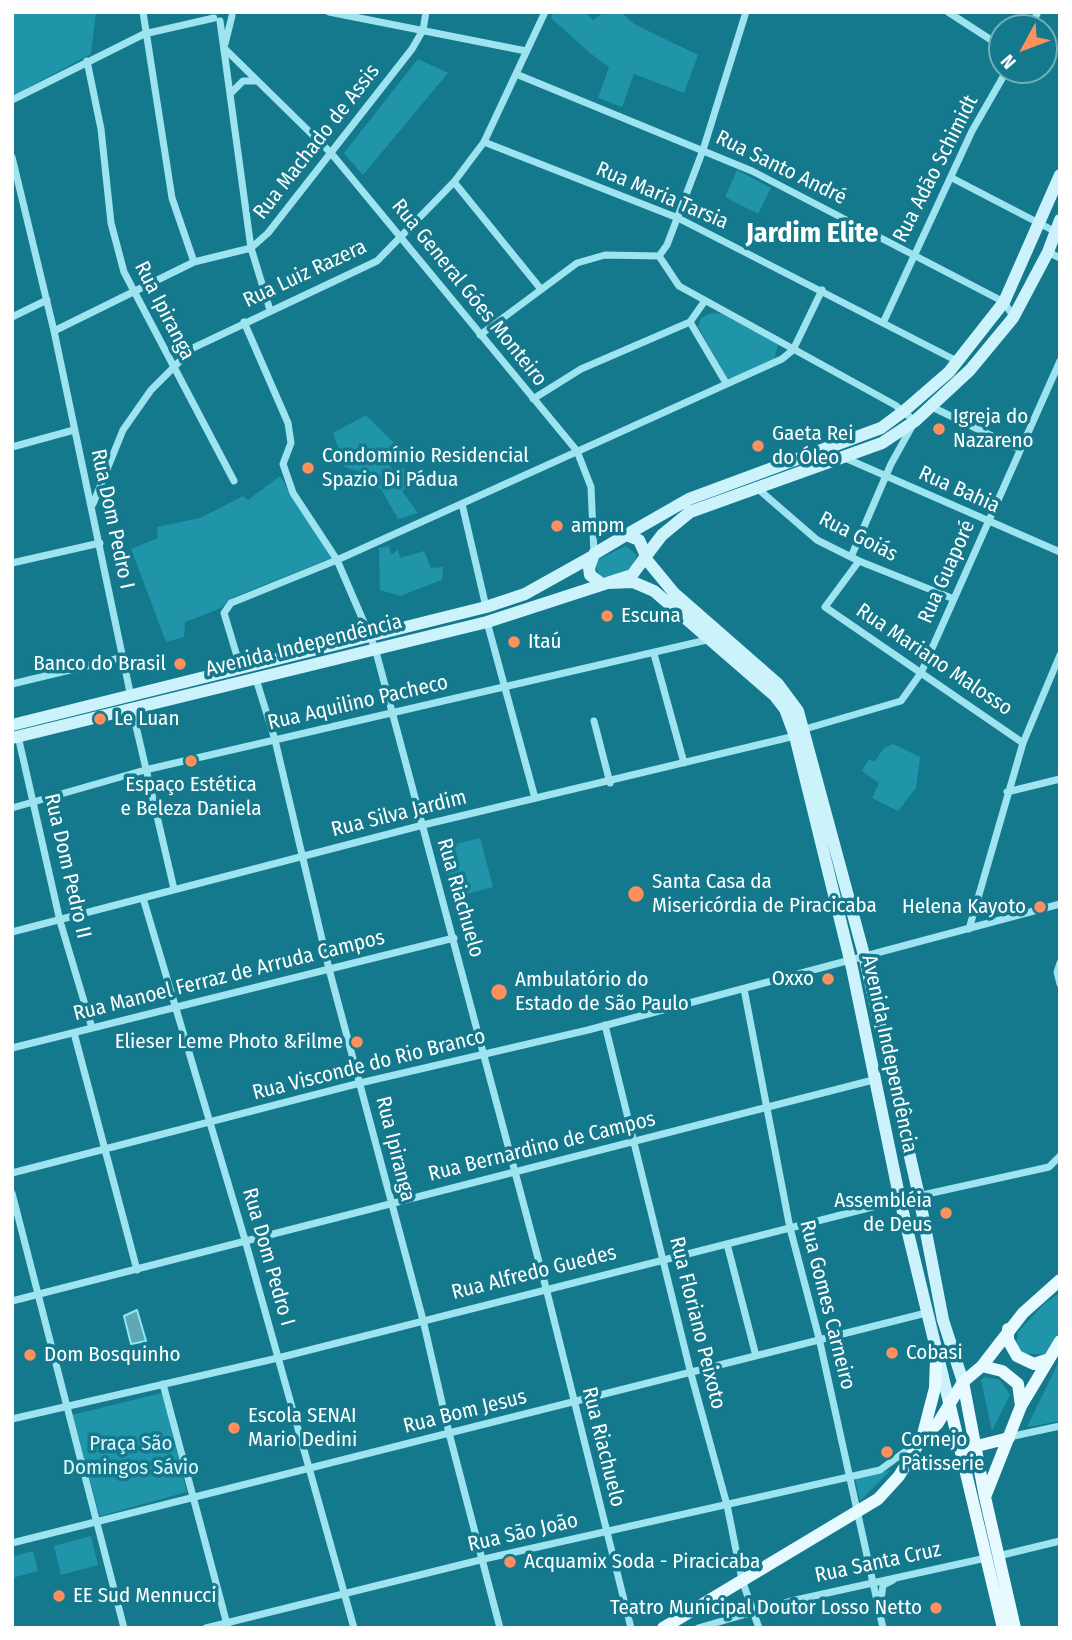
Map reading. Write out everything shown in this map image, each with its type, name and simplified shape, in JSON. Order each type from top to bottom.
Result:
[{"type":"main road","points":[[932,407],[930,395],[949,377],[1004,302],[1041,224],[1060,175]]},
{"type":"main road","points":[[594,555],[590,575],[605,584],[632,575],[675,521],[690,512],[896,443],[915,421],[970,370],[1013,318],[1054,256],[1058,226]]},
{"type":"main road","name":"Avenida Independência","points":[[131,701],[240,666],[486,607],[524,594],[689,499],[881,428],[958,362]]},
{"type":"main road","name":"Avenida Independência","points":[[626,536],[639,540],[646,557],[674,593],[792,699],[936,1358],[992,1557],[1015,1628]]},
{"type":"main road","name":"Avenida Independência","points":[[14,727],[131,701],[256,679],[487,622],[605,584],[643,583],[712,639],[775,696],[800,732],[864,955],[919,1196],[943,1320],[963,1382],[985,1497],[1003,1628]]},
{"type":"main road","points":[[663,1628],[858,1514],[888,1489],[922,1438],[938,1423],[963,1382],[982,1366],[1008,1329],[1060,1280]]},
{"type":"main road","points":[[1008,1329],[1008,1340],[1017,1356],[1034,1364],[1046,1360]]},
{"type":"main road","points":[[985,1497],[1021,1406],[1046,1360],[1060,1341]]},
{"type":"main road","points":[[922,1438],[935,1388],[936,1358]]},
{"type":"main road","points":[[982,1366],[1002,1370],[1018,1384],[1021,1406]]},
{"type":"main road","points":[[954,1421],[963,1430],[966,1444],[970,1448],[1009,1438]]},
{"type":"street","points":[[143,12],[144,34],[173,198],[194,262]]},
{"type":"street","points":[[329,12],[526,51]]},
{"type":"street","name":"Rua Machado de Assis","points":[[54,331],[194,262],[251,248],[268,233],[412,49],[422,30],[426,12]]},
{"type":"street","name":"Rua Luiz Razera","points":[[92,506],[123,430],[151,390],[193,348],[377,261],[454,182],[484,142],[545,12]]},
{"type":"street","points":[[659,256],[667,245],[703,150],[746,12]]},
{"type":"street","points":[[948,12],[988,38]]},
{"type":"street","points":[[12,100],[144,34],[233,14],[224,48]]},
{"type":"street","points":[[215,17],[224,48],[251,248],[271,310]]},
{"type":"street","name":"Rua General Góes Monteiro","points":[[224,48],[331,153],[577,451],[591,487],[594,555]]},
{"type":"street","name":"Rua Ipiranga","points":[[87,61],[101,129],[111,223],[124,272],[172,368],[234,481]]},
{"type":"street","name":"Rua Santo André","points":[[516,75],[752,171],[1004,302]]},
{"type":"street","points":[[231,93],[243,81],[259,81]]},
{"type":"street","name":"Rua Adão Schimidt","points":[[883,323],[972,131],[999,84]]},
{"type":"street","name":"Rua Maria Tarsia","points":[[484,142],[678,218],[822,290],[970,370]]},
{"type":"street","name":"Rua Dom Pedro I","points":[[12,158],[54,331],[124,657],[145,770],[174,889]]},
{"type":"street","points":[[952,178],[1041,224],[1058,226]]},
{"type":"street","points":[[454,182],[540,288]]},
{"type":"street","points":[[480,335],[577,263],[605,255],[659,256]]},
{"type":"street","points":[[659,256],[679,286],[904,411],[915,421]]},
{"type":"street","points":[[240,666],[225,613],[231,603],[337,560],[782,359],[793,350],[822,290]]},
{"type":"street","points":[[12,317],[47,300]]},
{"type":"street","points":[[533,399],[581,369],[690,322],[704,302]]},
{"type":"street","points":[[1004,302],[1010,307],[1013,318]]},
{"type":"street","name":"Rua Riachuelo","points":[[244,322],[288,423],[290,443],[283,464],[292,493],[337,560],[375,648],[421,825],[454,938],[513,1172],[546,1287],[631,1628]]},
{"type":"street","points":[[690,322],[726,383]]},
{"type":"street","name":"Rua Guaporé","points":[[800,732],[901,701],[921,673],[1060,361]]},
{"type":"street","points":[[932,407],[1019,449]]},
{"type":"street","points":[[850,557],[886,477],[896,443],[881,428]]},
{"type":"street","points":[[12,447],[74,430]]},
{"type":"street","name":"Rua Bahia","points":[[845,458],[1060,552]]},
{"type":"street","points":[[86,479],[103,475]]},
{"type":"street","name":"Rua Goiás","points":[[757,488],[817,540],[859,561],[954,599]]},
{"type":"street","points":[[461,504],[486,607]]},
{"type":"street","points":[[12,563],[100,543]]},
{"type":"street","name":"Rua Mariano Malosso","points":[[859,561],[825,607],[1023,743]]},
{"type":"street","points":[[487,622],[535,798]]},
{"type":"street","name":"Rua Aquilino Pacheco","points":[[12,808],[145,770],[393,712],[506,689],[712,639]]},
{"type":"street","points":[[654,654],[684,762]]},
{"type":"street","points":[[969,929],[1023,743],[1060,655]]},
{"type":"street","points":[[12,684],[124,657]]},
{"type":"street","name":"Rua Ipiranga","points":[[256,679],[275,740],[329,969],[423,1320],[449,1433],[500,1628]]},
{"type":"street","points":[[594,721],[610,783]]},
{"type":"street","name":"Rua Dom Pedro II","points":[[14,727],[61,921],[92,1028]]},
{"type":"street","name":"Rua Silva Jardim","points":[[12,932],[421,825],[610,783],[800,732]]},
{"type":"street","points":[[1007,792],[1060,779]]},
{"type":"street","name":"Rua Dom Pedro I","points":[[143,898],[245,1240],[354,1628]]},
{"type":"street","name":"Rua Visconde do Rio Branco","points":[[12,1173],[211,1124],[360,1083],[744,989],[1060,904]]},
{"type":"street","name":"Rua Manoel Ferraz de Arruda Campos","points":[[12,1048],[454,938]]},
{"type":"street","points":[[1060,963],[1057,972],[1060,984]]},
{"type":"street","name":"Rua Gomes Carneiro","points":[[744,989],[790,1228],[819,1338],[885,1628]]},
{"type":"street","name":"Rua Floriano Peixoto","points":[[605,1024],[691,1374],[727,1505],[743,1580],[759,1628]]},
{"type":"street","points":[[74,1033],[137,1270]]},
{"type":"street","name":"Rua Bernardino de Campos","points":[[12,1301],[635,1143],[767,1105],[877,1079]]},
{"type":"street","name":"Rua Alfredo Guedes","points":[[12,1419],[278,1358],[663,1258],[1049,1167],[1060,1156]]},
{"type":"street","points":[[12,1193],[124,1628]]},
{"type":"street","points":[[727,1244],[756,1356]]},
{"type":"street","name":"Rua Bom Jesus","points":[[12,1543],[573,1404],[819,1338],[926,1313]]},
{"type":"street","points":[[163,1384],[227,1625]]},
{"type":"street","points":[[1009,1438],[1060,1426]]},
{"type":"street","name":"Rua São João","points":[[206,1628],[227,1625],[484,1559],[880,1470],[922,1438]]},
{"type":"street","name":"Rua Santa Cruz","points":[[698,1628],[755,1610],[873,1581],[1060,1541]]},
{"type":"street","name":"Rua Gomes Carneiro","points":[[885,1628],[881,1589],[889,1582],[917,1572]]},
{"type":"green space","points":[[12,12],[96,12],[91,54],[12,96]]},
{"type":"green space","points":[[554,12],[585,12],[593,20],[605,12],[621,12],[634,24],[698,55],[684,93],[634,74],[622,107],[598,98],[609,67],[551,18]]},
{"type":"green space","points":[[418,59],[448,73],[363,175],[344,153]]},
{"type":"green space","points":[[737,170],[771,188],[758,214],[725,197]]},
{"type":"green space","points":[[711,313],[722,314],[778,344],[774,360],[728,380],[698,327],[701,318]]},
{"type":"green space","points":[[366,415],[399,448],[399,460],[388,464],[393,470],[404,468],[411,483],[402,491],[418,513],[398,519],[381,489],[371,486],[358,471],[345,467],[333,433]]},
{"type":"green space","points":[[280,476],[331,558],[234,597],[219,609],[185,622],[184,637],[166,642],[131,549],[158,538],[157,527],[200,518],[243,496],[248,500]]},
{"type":"green space","points":[[389,546],[391,555],[398,550],[400,558],[424,551],[431,568],[443,567],[442,580],[400,596],[380,590],[379,548]]},
{"type":"green space","points":[[626,546],[637,555],[631,568],[610,578],[600,576],[595,565],[597,560]]},
{"type":"green space","points":[[893,744],[920,757],[916,788],[898,811],[872,798],[879,783],[862,771],[868,760],[875,761],[884,748]]},
{"type":"green space","points":[[480,838],[493,887],[452,898],[440,848]]},
{"type":"green space","points":[[1060,1293],[1060,1330],[1045,1354],[1022,1354],[1016,1345],[1018,1332],[1045,1303]]},
{"type":"green space","points":[[1060,1359],[1060,1421],[1027,1427]]},
{"type":"green space","points":[[985,1377],[1000,1380],[1010,1395],[992,1431],[981,1380]]},
{"type":"green space","name":"Praça São Domingos Sávio","points":[[162,1393],[187,1492],[100,1516],[72,1415]]},
{"type":"green space","points":[[891,1470],[860,1501],[855,1478]]},
{"type":"green space","points":[[91,1536],[98,1565],[61,1575],[54,1546]]},
{"type":"green space","points":[[33,1551],[38,1571],[12,1578],[12,1557]]},
{"type":"shaded area","points":[[137,1310],[146,1341],[131,1344],[124,1316]]},
{"type":"place","name":"Igreja do Nazareno","points":[[939,429]]},
{"type":"place","name":"Gaeta Rei do Óleo","points":[[758,446]]},
{"type":"place","name":"Condomínio Residencial Spazio Di Pádua","points":[[308,468]]},
{"type":"place","name":"ampm","points":[[557,526]]},
{"type":"place","name":"Escuna","points":[[607,616]]},
{"type":"place","name":"Itaú","points":[[514,642]]},
{"type":"place","name":"Banco do Brasil","points":[[180,664]]},
{"type":"place","name":"Le Luan","points":[[100,719]]},
{"type":"place","name":"Espaço Estética e Beleza Daniela","points":[[191,761]]},
{"type":"place","name":"Santa Casa da Misericórdia de Piracicaba","points":[[636,894]]},
{"type":"place","name":"Helena Kayoto","points":[[1040,907]]},
{"type":"place","name":"Oxxo","points":[[828,979]]},
{"type":"place","name":"Ambulatório do Estado de São Paulo","points":[[499,992]]},
{"type":"place","name":"Elieser Leme Photo &Filme","points":[[357,1042]]},
{"type":"place","name":"Assembléia de Deus","points":[[946,1213]]},
{"type":"place","name":"Cobasi","points":[[892,1353]]},
{"type":"place","name":"Dom Bosquinho","points":[[30,1355]]},
{"type":"place","name":"Escola SENAI Mario Dedini","points":[[234,1428]]},
{"type":"place","name":"Cornejo Pâtisserie","points":[[887,1452]]},
{"type":"place","name":"Acquamix Soda - Piracicaba","points":[[510,1562]]},
{"type":"place","name":"EE Sud Mennucci","points":[[59,1596]]},
{"type":"place","name":"Teatro Municipal Doutor Losso Netto","points":[[936,1608]]},
{"type":"district","name":"Jardim Elite","points":[[812,234]]}]
